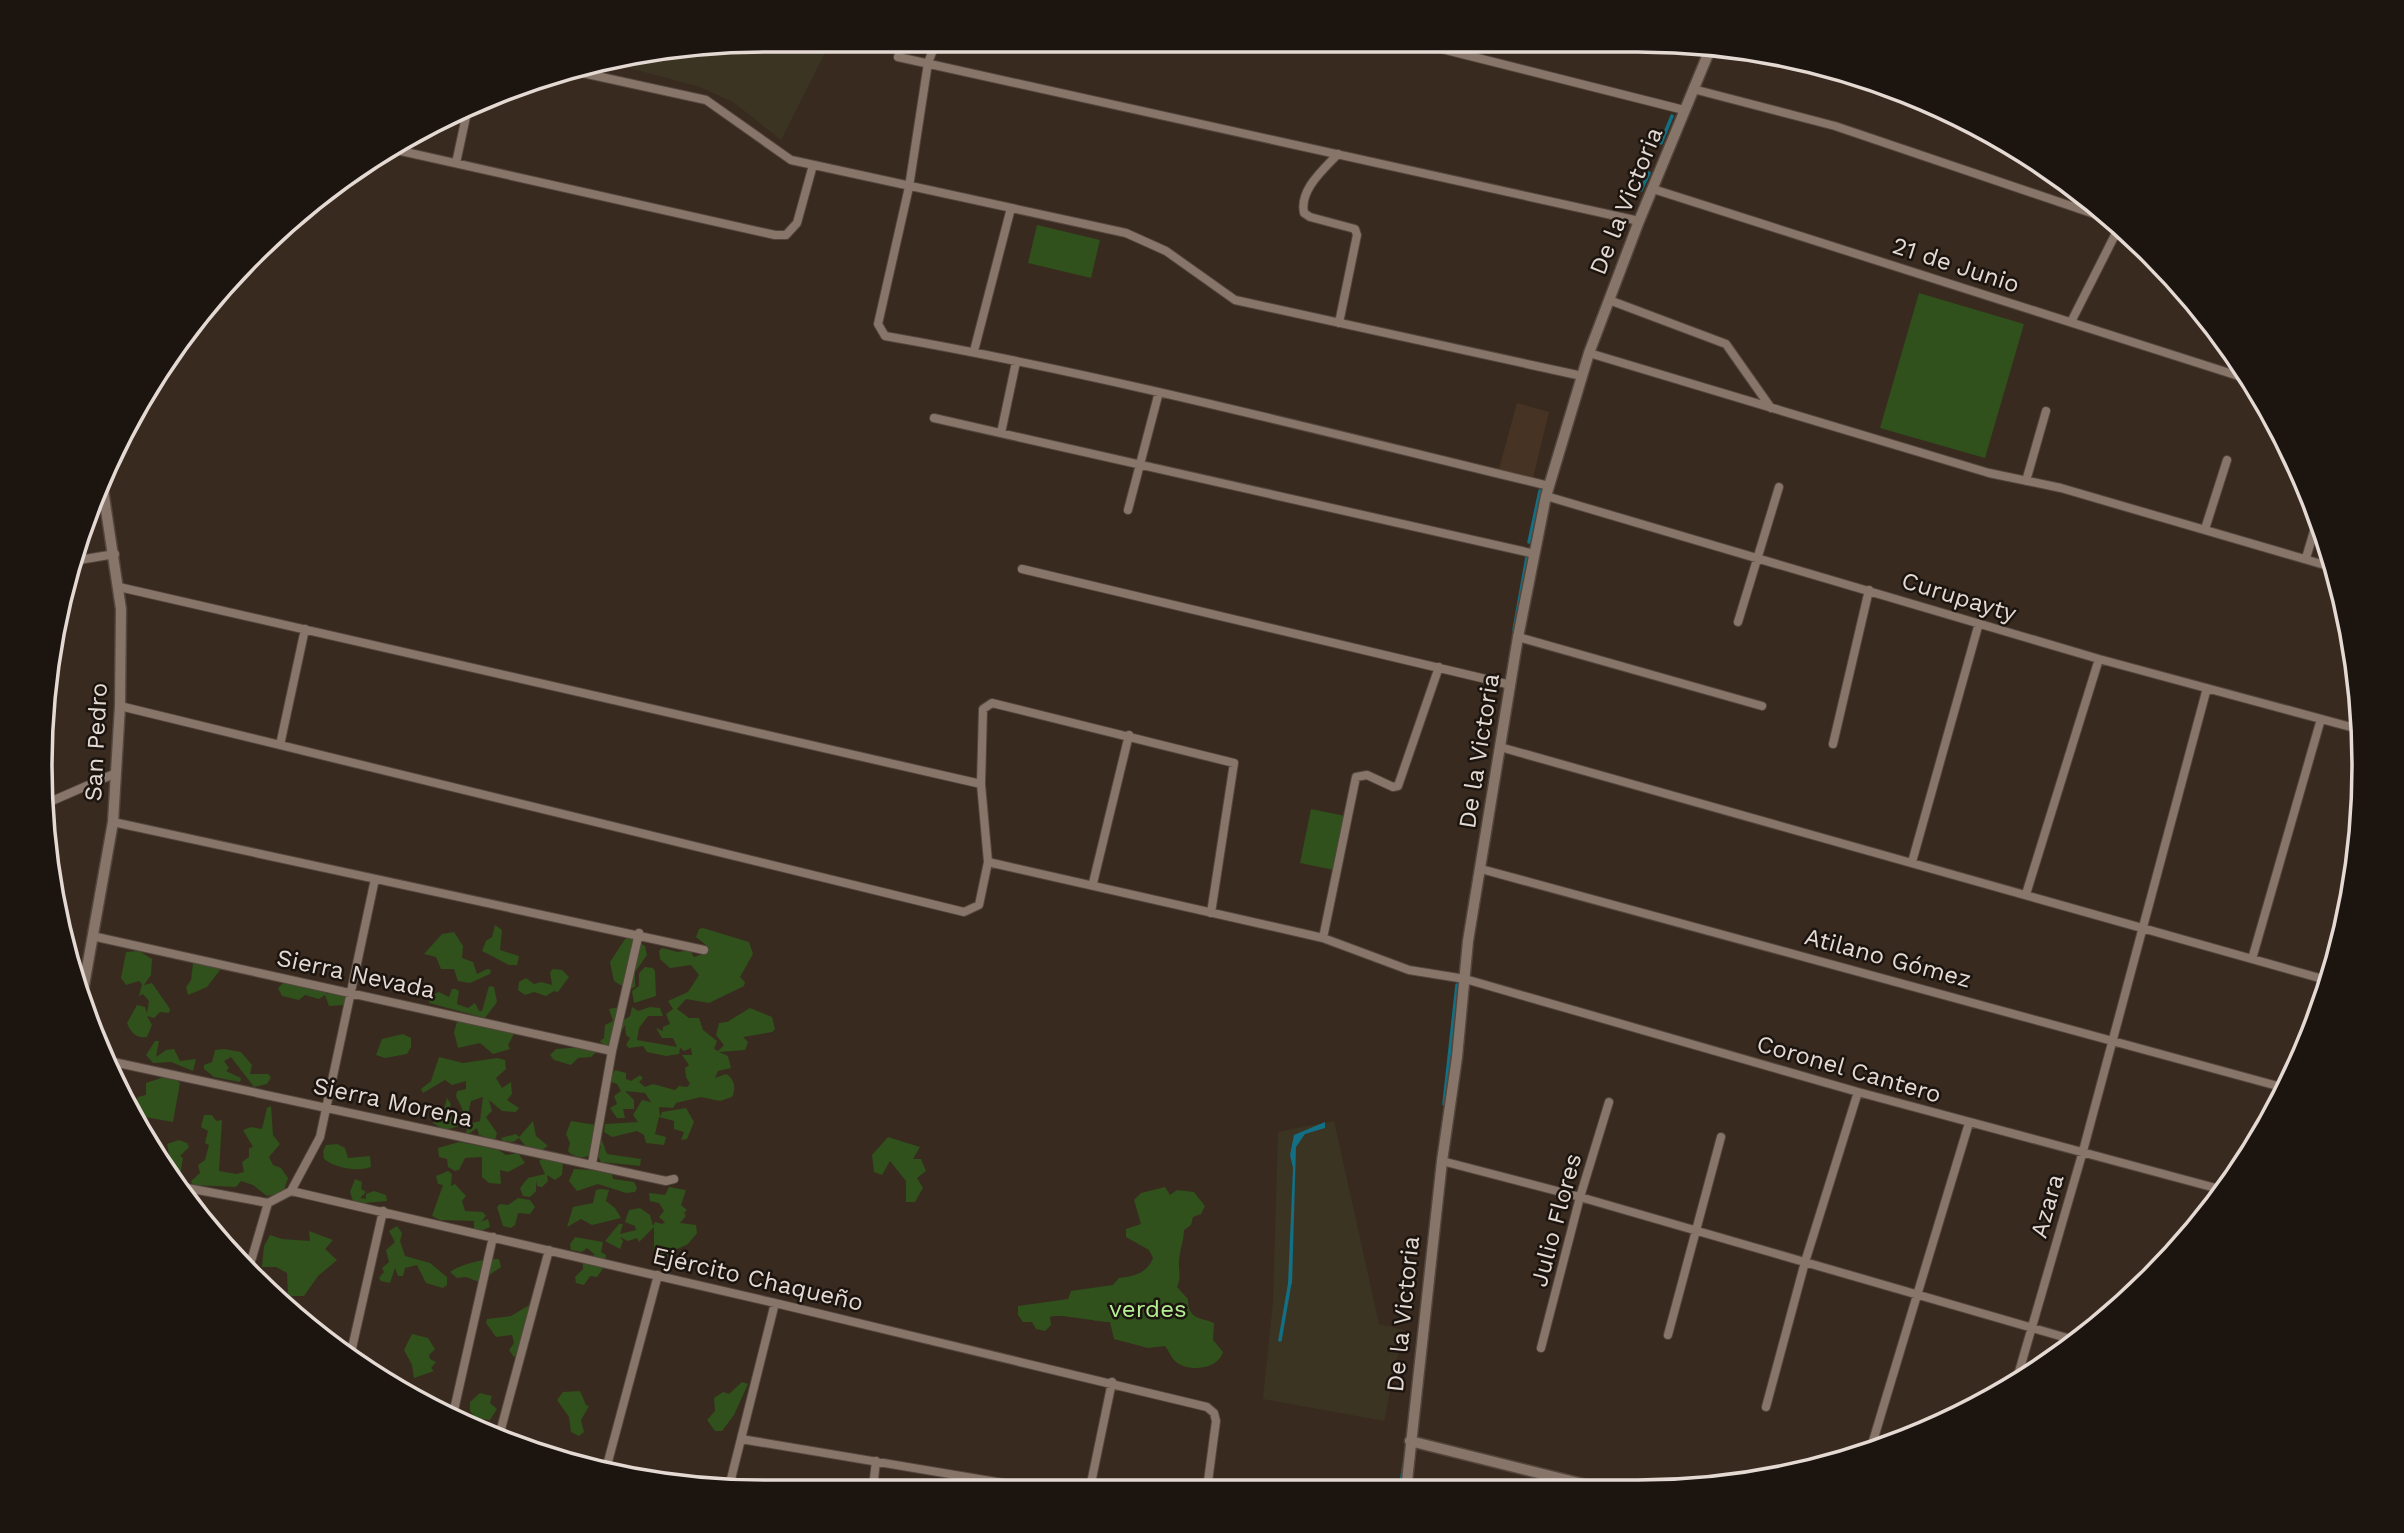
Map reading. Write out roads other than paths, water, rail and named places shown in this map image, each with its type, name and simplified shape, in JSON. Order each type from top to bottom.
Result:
[{"type":"main road","name":"De la Victoria","points":[[1407,1480],[1468,942],[1518,638],[1548,491],[1589,354],[1639,221],[1707,56]]},
{"type":"main road","name":"San Pedro","points":[[85,978],[113,822],[120,706],[119,587],[105,498]]},
{"type":"main road","points":[[1410,1441],[1567,1480]]},
{"type":"street","points":[[909,187],[928,63],[932,52]]},
{"type":"street","points":[[1454,52],[1684,110]]},
{"type":"street","points":[[898,57],[1639,221]]},
{"type":"street","points":[[589,75],[706,100],[791,160],[1126,233],[1166,251],[1235,300],[1583,376]]},
{"type":"street","points":[[1693,89],[1835,127],[2086,212]]},
{"type":"street","points":[[456,163],[465,119]]},
{"type":"street","points":[[404,152],[775,236],[786,235],[797,223],[813,165]]},
{"type":"street","points":[[1338,154],[1307,190],[1303,206],[1304,213],[1310,218],[1355,229],[1357,235],[1339,323]]},
{"type":"street","name":"Curupayty","points":[[909,187],[878,324],[885,336],[974,351],[1159,392],[1548,491],[2099,659],[2350,727]]},
{"type":"street","name":"21 de Junio","points":[[1653,189],[2234,374]]},
{"type":"street","points":[[974,351],[1011,208]]},
{"type":"street","points":[[2071,322],[2113,235]]},
{"type":"street","points":[[1609,300],[1726,344],[1771,408]]},
{"type":"street","points":[[1589,354],[2322,563]]},
{"type":"street","points":[[1001,433],[1016,362]]},
{"type":"street","points":[[1128,510],[1159,392]]},
{"type":"street","points":[[2026,481],[2046,411]]},
{"type":"street","points":[[934,418],[1535,554]]},
{"type":"street","points":[[2204,528],[2227,460]]},
{"type":"street","points":[[1738,622],[1779,487]]},
{"type":"street","points":[[2306,558],[2313,534]]},
{"type":"street","points":[[84,559],[115,554]]},
{"type":"street","points":[[1022,569],[1511,685]]},
{"type":"street","points":[[119,587],[981,784]]},
{"type":"street","points":[[1832,744],[1869,590]]},
{"type":"street","points":[[1912,862],[1979,623]]},
{"type":"street","points":[[280,745],[305,629]]},
{"type":"street","points":[[1518,638],[1762,706]]},
{"type":"street","points":[[2026,894],[2099,659]]},
{"type":"street","points":[[1323,938],[1356,777],[1367,775],[1393,788],[1398,786],[1439,667]]},
{"type":"street","points":[[2142,927],[2207,688]]},
{"type":"street","points":[[120,706],[964,912],[979,905],[988,862],[981,784],[983,709],[988,704],[1129,735],[1234,763],[1211,913]]},
{"type":"street","points":[[2252,958],[2321,719]]},
{"type":"street","points":[[1093,883],[1129,735]]},
{"type":"street","points":[[1500,747],[2319,978]]},
{"type":"street","points":[[53,800],[116,774]]},
{"type":"street","points":[[113,822],[639,933],[704,950]]},
{"type":"street","name":"Coronel Cantero","points":[[988,862],[1093,883],[1323,938],[1409,970],[1465,979],[1969,1123],[2214,1187]]},
{"type":"street","name":"Atilano Gómez","points":[[1480,869],[2276,1086]]},
{"type":"street","points":[[191,1189],[268,1203],[291,1191],[320,1137],[375,879]]},
{"type":"street","name":"Azara","points":[[2021,1368],[2083,1151],[2142,927]]},
{"type":"street","points":[[592,1164],[612,1051],[639,933]]},
{"type":"street","name":"Sierra Nevada","points":[[92,936],[612,1051]]},
{"type":"street","name":"Sierra Morena","points":[[117,1063],[666,1181],[674,1179]]},
{"type":"street","points":[[1766,1407],[1805,1262],[1858,1092]]},
{"type":"street","name":"Julio Flores","points":[[1541,1348],[1580,1197],[1609,1102]]},
{"type":"street","points":[[1873,1441],[1915,1294],[1969,1123]]},
{"type":"street","points":[[1668,1335],[1721,1137]]},
{"type":"street","points":[[1442,1161],[1580,1197],[2066,1338]]},
{"type":"street","name":"Ejército Chaqueño","points":[[291,1191],[1112,1382],[1207,1407],[1214,1413],[1216,1421],[1208,1480]]},
{"type":"street","points":[[251,1260],[268,1203]]},
{"type":"street","points":[[352,1347],[383,1211]]},
{"type":"street","points":[[454,1409],[493,1237]]},
{"type":"street","points":[[501,1429],[549,1250]]},
{"type":"street","points":[[608,1462],[657,1275]]},
{"type":"street","points":[[731,1479],[775,1303]]},
{"type":"street","points":[[1092,1480],[1112,1382]]},
{"type":"street","points":[[741,1439],[876,1461],[970,1480]]},
{"type":"street","points":[[874,1480],[876,1461]]},
{"type":"water","points":[[1325,1122],[1325,1128],[1305,1134],[1296,1147],[1292,1284],[1288,1284],[1293,1168],[1290,1155],[1294,1135]]},
{"type":"waterway","points":[[1661,143],[1672,116]]},
{"type":"waterway","points":[[1641,190],[1649,173]]},
{"type":"waterway","points":[[1529,542],[1540,491]]},
{"type":"waterway","points":[[1514,630],[1527,557]]},
{"type":"waterway","points":[[1444,1104],[1457,985]]},
{"type":"waterway","points":[[1280,1340],[1290,1282]]},
{"type":"waterway","points":[[1402,1480],[1404,1464]]},
{"type":"park label","name":"verdes","points":[[1148,1309]]}]
